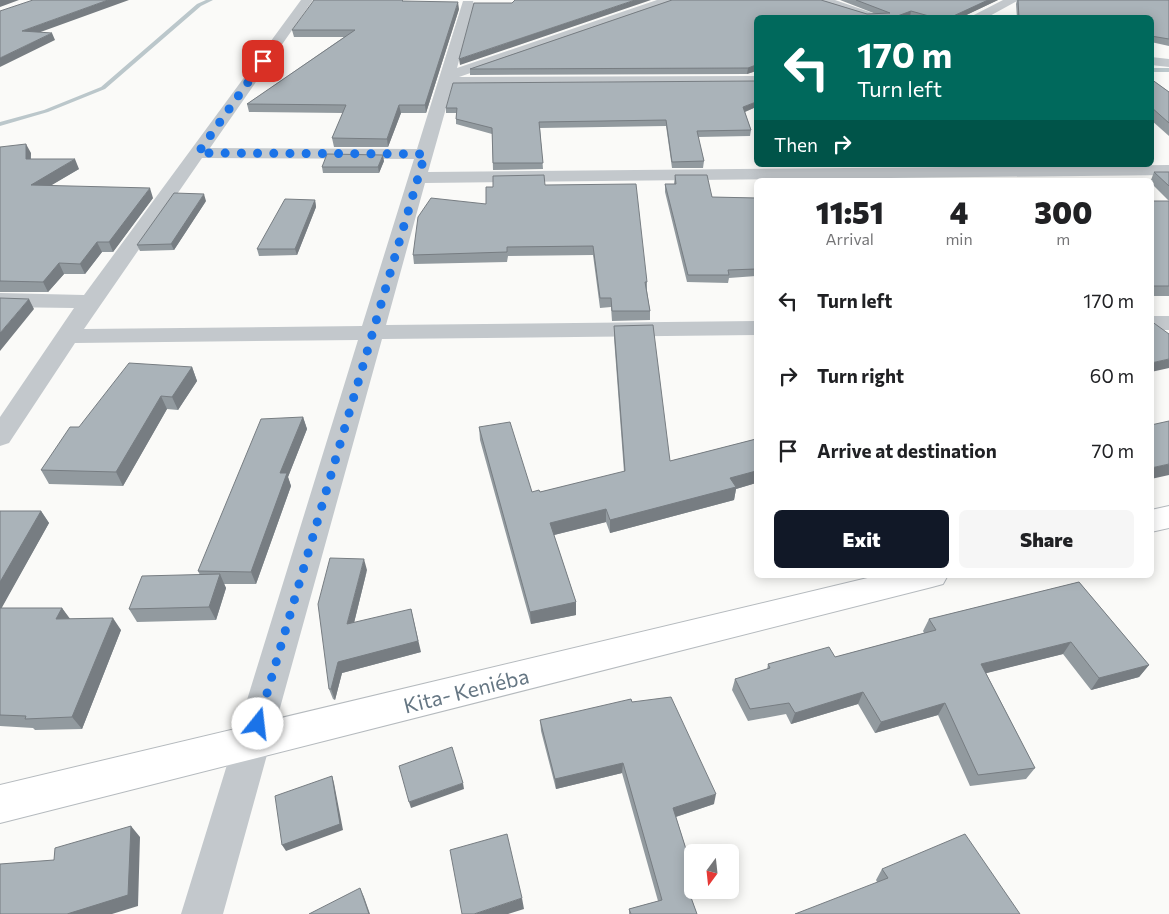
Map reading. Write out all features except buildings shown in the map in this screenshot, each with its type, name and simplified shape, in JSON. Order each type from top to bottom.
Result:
[{"type":"main road","points":[[1154,520],[1169,517]]},
{"type":"main road","name":"Kita- Keniéba","points":[[0,804],[920,578]]},
{"type":"street","points":[[4,426],[90,302],[307,0]]},
{"type":"street","points":[[447,79],[669,0]]},
{"type":"street","points":[[822,0],[871,15]]},
{"type":"street","points":[[980,15],[1012,0]]},
{"type":"street","points":[[202,914],[468,4]]},
{"type":"street","points":[[1154,61],[1169,62]]},
{"type":"street","points":[[447,79],[754,81]]},
{"type":"street","points":[[198,153],[421,166],[950,173],[1169,170]]},
{"type":"street","points":[[0,300],[90,302]]},
{"type":"street","points":[[1154,323],[1169,323]]},
{"type":"street","points":[[67,336],[372,334],[754,328]]},
{"type":"waterway","points":[[0,124],[46,111],[103,88],[199,5],[210,0]]},
{"type":"waterway","points":[[1154,70],[1169,70]]},
{"type":"route","points":[[258,724],[425,154],[198,153],[263,61]]}]
